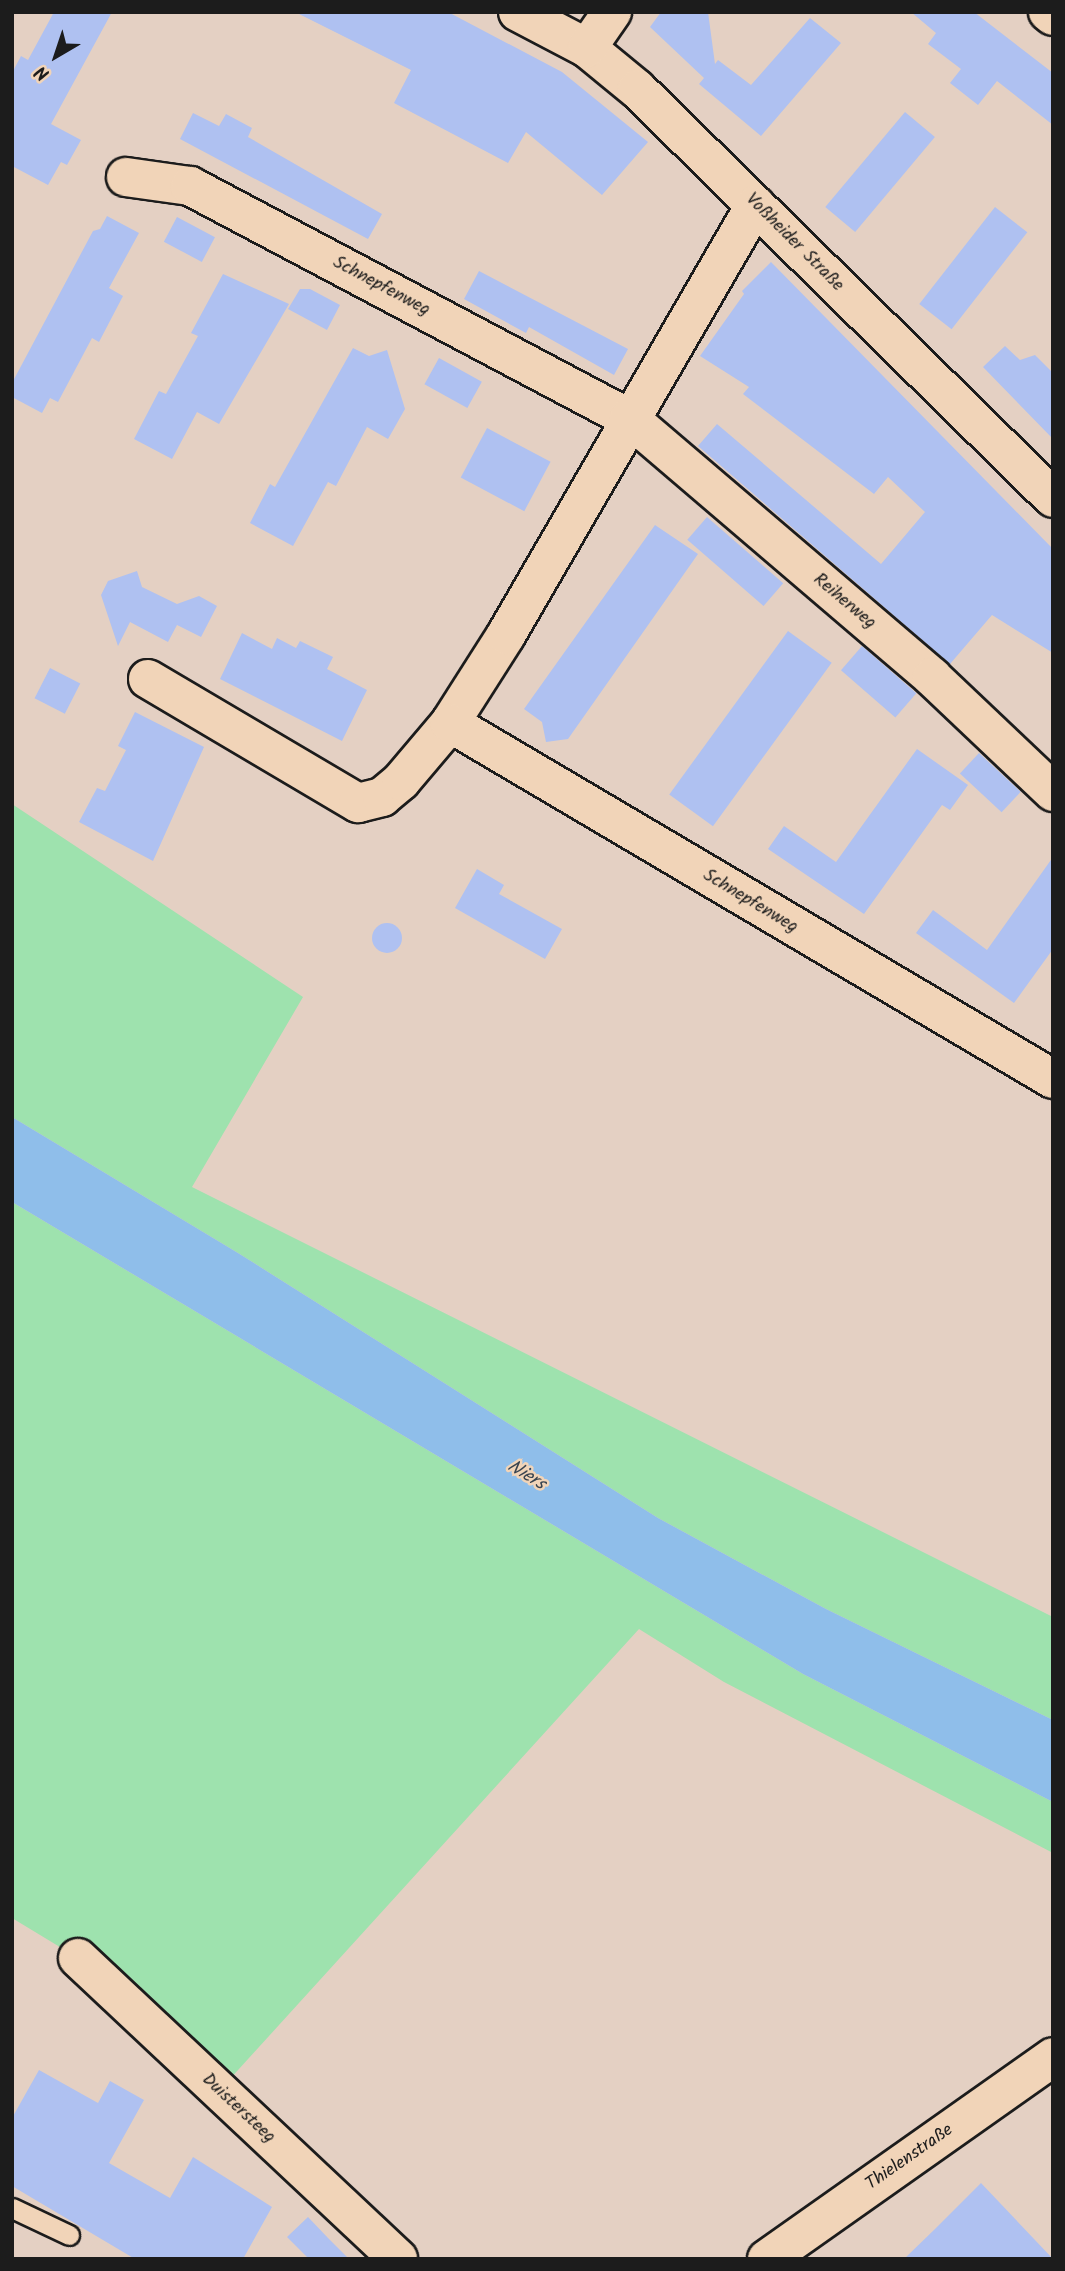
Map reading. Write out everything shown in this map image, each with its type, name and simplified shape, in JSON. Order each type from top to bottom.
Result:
[{"type":"street","name":"Voßheider Straße","points":[[518,12],[587,48],[637,89],[1053,498]]},
{"type":"street","points":[[587,48],[612,12]]},
{"type":"street","points":[[1048,12],[1053,16]]},
{"type":"street","name":"Schnepfenweg","points":[[126,177],[190,186],[629,418]]},
{"type":"street","points":[[148,679],[358,803],[382,797],[401,781],[450,723],[506,635],[629,418],[755,205]]},
{"type":"street","name":"Reiherweg","points":[[629,418],[932,677],[1053,792]]},
{"type":"street","name":"Schnepfenweg","points":[[450,723],[1053,1079]]},
{"type":"street","name":"Duistersteeg","points":[[78,1958],[398,2259]]},
{"type":"street","name":"Thielenstraße","points":[[767,2259],[1053,2057]]},
{"type":"lane","points":[[12,2207],[69,2235]]},
{"type":"green space","points":[[12,804],[303,997],[192,1187],[1053,1617],[1053,1720],[826,1609],[658,1518],[238,1253],[12,1117]]},
{"type":"green space","points":[[12,1202],[803,1674],[1053,1802],[1053,1853],[724,1682],[639,1629],[219,2091],[78,1958],[12,1918]]},
{"type":"water","name":"Niers","points":[[12,1117],[238,1253],[658,1518],[826,1609],[1053,1720],[1053,1802],[803,1674],[12,1202]]},
{"type":"building","points":[[54,12],[112,12],[51,124],[81,140],[67,165],[61,162],[48,185],[12,166],[12,73],[21,56],[28,60]]},
{"type":"building","points":[[295,12],[448,12],[562,72],[648,142],[602,195],[526,132],[508,163],[394,103],[411,70]]},
{"type":"building","points":[[661,12],[708,12],[715,64],[718,60],[751,85],[810,18],[841,43],[761,136],[699,84],[704,78],[650,27]]},
{"type":"building","points":[[911,12],[974,12],[1053,73],[1053,125],[997,81],[978,105],[950,83],[961,69],[928,44],[936,33]]},
{"type":"building","points":[[905,112],[935,137],[855,232],[825,207]]},
{"type":"building","points":[[193,113],[219,126],[226,114],[252,128],[248,137],[382,214],[368,239],[180,139]]},
{"type":"building","points":[[995,207],[1027,232],[952,329],[919,304]]},
{"type":"building","points":[[107,216],[139,233],[109,288],[123,296],[99,342],[92,338],[58,402],[50,398],[42,413],[12,397],[12,383],[93,231],[100,229]]},
{"type":"building","points":[[177,217],[215,237],[202,262],[164,242]]},
{"type":"building","points":[[771,262],[1053,549],[1053,653],[992,615],[950,664],[698,446],[717,424],[881,564],[925,512],[888,477],[874,494],[743,394],[749,387],[700,356],[744,294],[742,291]]},
{"type":"building","points":[[479,271],[628,349],[614,375],[529,327],[526,333],[464,299]]},
{"type":"building","points":[[223,274],[289,304],[219,424],[197,412],[172,459],[134,439],[159,391],[166,394],[198,336],[191,333]]},
{"type":"building","points":[[300,289],[310,289],[340,305],[327,330],[288,309]]},
{"type":"building","points":[[1005,346],[1020,360],[1035,355],[1053,373],[1053,439],[983,367]]},
{"type":"building","points":[[353,348],[369,356],[387,350],[405,409],[388,439],[367,427],[336,486],[328,482],[293,546],[250,523],[270,484],[275,487]]},
{"type":"building","points":[[439,358],[482,382],[467,408],[424,384]]},
{"type":"building","points":[[487,428],[551,462],[524,511],[461,477]]},
{"type":"building","points":[[707,517],[783,583],[764,606],[687,540]]},
{"type":"building","points":[[655,525],[698,554],[568,739],[546,742],[542,722],[524,709]]},
{"type":"building","points":[[137,571],[142,587],[177,604],[199,596],[217,606],[201,637],[177,625],[168,642],[130,622],[118,646],[101,595],[108,581]]},
{"type":"building","points":[[788,631],[832,663],[713,826],[669,794]]},
{"type":"building","points":[[242,633],[272,649],[277,638],[296,648],[300,641],[333,657],[327,669],[367,690],[342,741],[220,679]]},
{"type":"building","points":[[862,646],[916,693],[895,717],[841,670]]},
{"type":"building","points":[[50,668],[80,683],[65,714],[35,698]]},
{"type":"building","points":[[135,712],[204,747],[153,861],[79,822],[97,788],[105,791],[126,750],[118,746]]},
{"type":"building","points":[[917,749],[968,785],[950,810],[942,805],[864,914],[768,849],[784,826],[836,862]]},
{"type":"building","points":[[979,753],[1021,792],[1002,812],[960,773]]},
{"type":"building","points":[[1053,857],[1053,949],[1014,1003],[916,933],[933,910],[987,950]]},
{"type":"building","points":[[477,869],[504,885],[499,894],[562,929],[545,959],[455,908]]},
{"type":"building","points":[[387,923],[397,928],[402,938],[397,948],[387,953],[377,948],[372,938],[377,928]]},
{"type":"building","points":[[39,2070],[98,2103],[110,2081],[144,2100],[109,2163],[170,2198],[193,2157],[272,2207],[243,2259],[135,2259],[12,2186],[12,2118]]},
{"type":"building","points":[[981,2183],[1053,2259],[904,2259],[935,2229]]},
{"type":"building","points":[[308,2217],[349,2259],[309,2259],[287,2237]]}]
